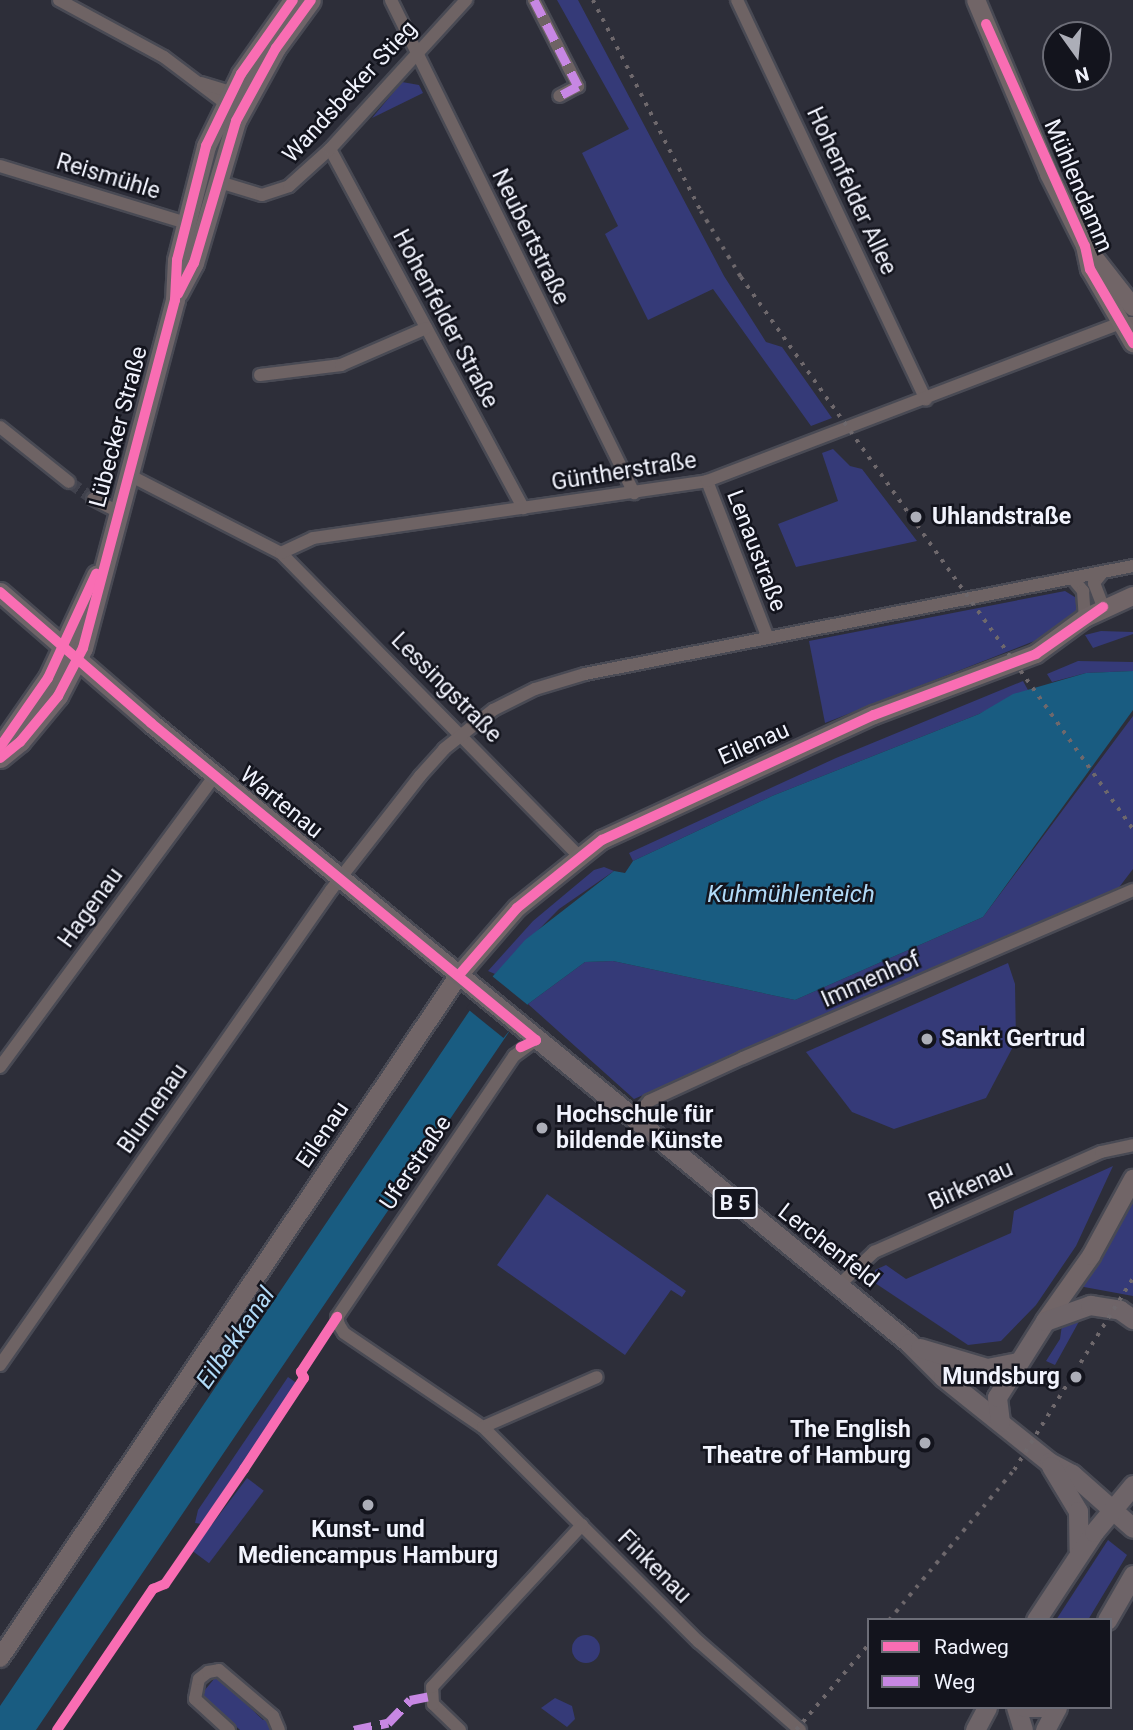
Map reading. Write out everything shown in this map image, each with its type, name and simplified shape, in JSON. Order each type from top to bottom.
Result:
[{"type":"main road","name":"Lübecker Straße","points":[[0,758],[20,742],[58,696],[78,661],[95,615],[102,565],[129,475],[195,225],[206,146],[228,97],[293,0]]},
{"type":"main road","name":"Lübecker Straße","points":[[195,225],[216,181],[236,121],[276,48],[311,0]]},
{"type":"main road","name":"Lübecker Straße","points":[[0,747],[63,647],[78,605],[102,565]]},
{"type":"main road","name":"B 5","points":[[0,592],[78,661]]},
{"type":"main road","name":"Wartenau","points":[[78,661],[459,975]]},
{"type":"main road","name":"Lerchenfeld","points":[[459,975],[909,1343],[943,1377],[1049,1462],[1072,1474],[1133,1528]]},
{"type":"main road","points":[[1000,1422],[997,1397],[1045,1321],[1090,1305],[1105,1305],[1133,1319]]},
{"type":"main road","name":"B 5","points":[[909,1343],[971,1366],[988,1368],[1017,1362]]},
{"type":"main road","points":[[1049,1462],[1078,1511],[1078,1555]]},
{"type":"main road","points":[[1038,1618],[1078,1555],[1133,1485]]},
{"type":"main road","points":[[1108,1618],[1133,1575]]},
{"type":"main road","points":[[975,1730],[986,1709]]},
{"type":"main road","points":[[1017,1709],[1023,1730]]},
{"type":"main road","points":[[1045,1730],[1053,1709]]},
{"type":"street","points":[[59,0],[228,97],[236,121]]},
{"type":"street","name":"Neubertstraße","points":[[391,0],[634,493]]},
{"type":"street","name":"Wandsbeker Stieg","points":[[216,181],[268,195],[289,186],[330,149],[466,0]]},
{"type":"street","points":[[534,0],[578,86],[559,96]]},
{"type":"street","name":"Hohenfelder Allee","points":[[737,0],[926,400]]},
{"type":"street","name":"Mühlendamm","points":[[976,0],[1049,173],[1085,246],[1133,307]]},
{"type":"street","name":"Hohenfelder Straße","points":[[330,149],[523,508]]},
{"type":"street","name":"Reismühle","points":[[0,166],[195,225]]},
{"type":"street","name":"Mühlendamm","points":[[1085,246],[1090,269],[1127,323],[1133,343]]},
{"type":"street","name":"Güntherstraße","points":[[281,553],[313,538],[707,481],[1127,323]]},
{"type":"street","points":[[260,375],[341,365],[426,328]]},
{"type":"street","points":[[0,427],[69,482]]},
{"type":"street","points":[[129,475],[281,553]]},
{"type":"street","name":"Lenaustraße","points":[[707,481],[766,636]]},
{"type":"street","points":[[93,499],[118,512]]},
{"type":"street","name":"Lessingstraße","points":[[281,553],[462,734],[578,855]]},
{"type":"street","points":[[342,879],[419,776],[462,734],[493,709],[535,689],[585,674],[766,636],[1133,566]]},
{"type":"street","points":[[1102,573],[1094,583],[1103,607]]},
{"type":"street","points":[[1073,579],[1083,592],[1085,618]]},
{"type":"street","name":"Eilenau","points":[[0,1658],[459,975],[517,908],[578,855],[717,784],[844,727],[1037,654],[1103,607],[1133,596]]},
{"type":"street","name":"Hagenau","points":[[0,1067],[215,775]]},
{"type":"street","name":"Blumenau","points":[[0,1365],[342,879]]},
{"type":"street","name":"Immenhof","points":[[632,1119],[649,1101],[719,1069],[1133,890]]},
{"type":"street","name":"Uferstraße","points":[[337,1317],[514,1056],[536,1040]]},
{"type":"street","name":"Birkenau","points":[[838,1286],[874,1252],[1101,1152],[1133,1145]]},
{"type":"street","points":[[1045,1321],[1091,1256],[1133,1179]]},
{"type":"street","name":"Finkenau","points":[[337,1317],[344,1333],[483,1427],[699,1642],[800,1730]]},
{"type":"street","points":[[483,1427],[597,1377]]},
{"type":"street","points":[[460,1730],[433,1704],[432,1687],[582,1525]]},
{"type":"street","points":[[229,1730],[195,1699],[199,1679],[219,1670],[273,1716],[279,1730]]},
{"type":"shaded area","points":[[557,0],[578,0],[724,276],[766,342],[782,347],[832,418],[811,426],[713,289],[648,320],[605,234],[618,226],[582,153],[629,129]]},
{"type":"shaded area","points":[[402,82],[419,85],[423,93],[372,118]]},
{"type":"shaded area","points":[[833,449],[850,466],[862,469],[917,541],[796,567],[778,524],[838,501],[822,453]]},
{"type":"shaded area","points":[[1065,591],[1078,599],[1079,609],[1037,640],[825,723],[809,641]]},
{"type":"shaded area","points":[[1101,631],[1133,634],[1093,648],[1085,635]]},
{"type":"shaded area","points":[[1078,661],[1133,662],[1133,671],[1086,673],[1052,682],[1047,674]]},
{"type":"shaded area","points":[[1023,681],[1028,690],[979,714],[772,796],[633,861],[629,853],[836,758]]},
{"type":"shaded area","points":[[1133,716],[1133,869],[1117,890],[634,1099],[528,1004],[585,962],[613,961],[795,1000],[983,917]]},
{"type":"shaded area","points":[[604,867],[614,871],[559,909],[495,974],[488,971],[533,921],[594,870]]},
{"type":"shaded area","points":[[1008,963],[1015,984],[1016,1041],[986,1098],[894,1129],[852,1112],[806,1052]]},
{"type":"shaded area","points":[[1113,1166],[1076,1246],[1036,1305],[1001,1341],[968,1345],[875,1283],[875,1270],[886,1265],[906,1279],[1011,1233],[1014,1211]]},
{"type":"shaded area","points":[[547,1194],[686,1291],[682,1297],[671,1290],[625,1355],[497,1265]]},
{"type":"shaded area","points":[[1133,1195],[1133,1296],[1084,1287],[1082,1285]]},
{"type":"shaded area","points":[[1082,1316],[1055,1365],[1046,1361],[1060,1339],[1062,1325]]},
{"type":"shaded area","points":[[288,1377],[298,1384],[202,1524],[195,1523],[198,1510]]},
{"type":"shaded area","points":[[247,1478],[264,1491],[209,1563],[192,1551]]},
{"type":"shaded area","points":[[1108,1540],[1127,1555],[1089,1618],[1057,1618]]},
{"type":"shaded area","points":[[586,1635],[596,1639],[600,1649],[596,1659],[586,1663],[576,1659],[572,1649],[576,1639]]},
{"type":"shaded area","points":[[219,1673],[222,1681],[263,1720],[267,1717],[274,1730],[240,1730],[206,1698],[199,1697]]},
{"type":"shaded area","points":[[555,1698],[572,1706],[575,1719],[567,1727],[541,1708]]},
{"type":"water","name":"Kuhmühlenteich","points":[[1133,671],[1133,710],[983,917],[795,1000],[613,961],[585,962],[528,1004],[36,1730],[0,1730],[0,1706],[493,976],[525,940],[614,871],[625,873],[633,861],[772,796],[979,714],[1013,694],[1086,673]]},
{"type":"pier","points":[[492,976],[529,1006],[504,1038],[466,1008]]},
{"type":"tunnel","points":[[69,482],[93,499]]},
{"type":"railway","points":[[593,0],[701,211],[741,277],[1133,829]]},
{"type":"railway","points":[[891,1618],[1014,1470],[1133,1278]]},
{"type":"railway","points":[[796,1730],[867,1646]]},
{"type":"marked path","points":[[534,0],[578,86],[559,96]]},
{"type":"marked path","points":[[354,1730],[388,1723],[410,1700],[430,1696]]},
{"type":"cycle path","points":[[0,758],[20,742],[58,696],[83,648],[175,300],[177,260],[206,146],[241,74],[293,0]]},
{"type":"cycle path","points":[[178,294],[194,263],[236,121],[276,48],[311,0]]},
{"type":"cycle path","points":[[986,24],[1085,246],[1090,269],[1133,343]]},
{"type":"cycle path","points":[[0,747],[48,678],[96,574]]},
{"type":"cycle path","points":[[0,592],[151,723],[536,1040],[521,1047]]},
{"type":"cycle path","points":[[459,975],[517,908],[602,840],[874,715],[1036,654],[1103,607]]},
{"type":"cycle path","points":[[57,1730],[153,1589],[165,1584],[244,1469],[304,1378],[301,1372],[337,1317]]},
{"type":"place","name":"Uhlandstraße","points":[[916,517]]},
{"type":"place","name":"Sankt Gertrud","points":[[927,1039]]},
{"type":"place","name":"Hochschule für bildende Künste","points":[[542,1128]]},
{"type":"place","name":"Mundsburg","points":[[1076,1377]]},
{"type":"place","name":"The English Theatre of Hamburg","points":[[925,1443]]},
{"type":"place","name":"Kunst- und Mediencampus Hamburg","points":[[368,1505]]},
{"type":"water label","name":"Eilbekkanal","points":[[236,1338]]}]
